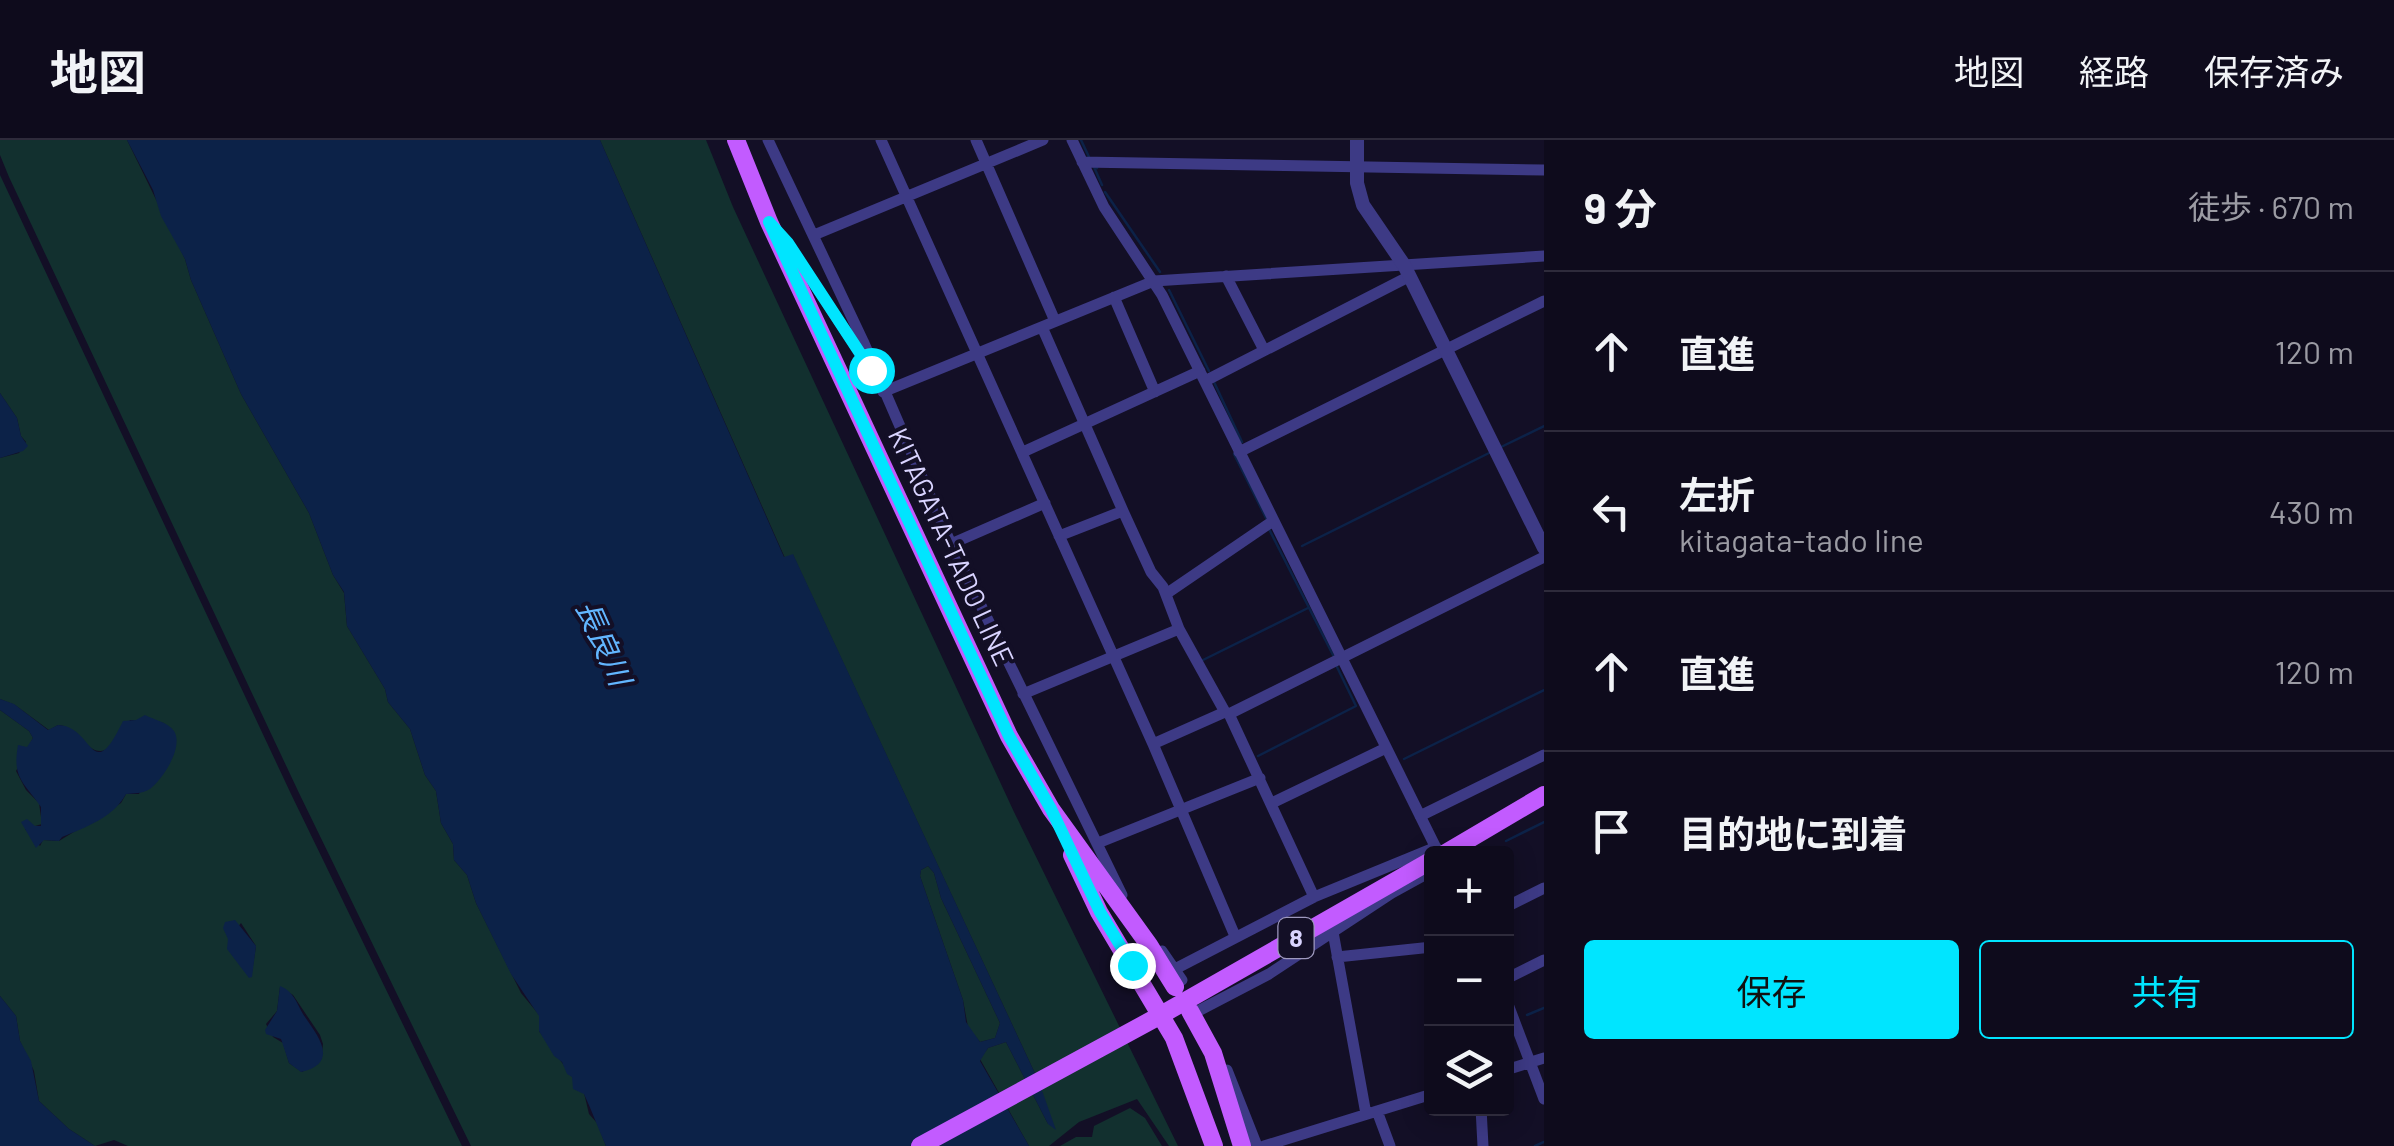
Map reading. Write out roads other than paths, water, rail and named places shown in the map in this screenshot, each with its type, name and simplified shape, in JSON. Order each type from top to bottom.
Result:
[{"type":"main road","name":"KITAGATA-TADO LINE","points":[[736,140],[769,222],[1009,736],[1051,809]]},
{"type":"main road","name":"8","points":[[1452,846],[1544,795]]},
{"type":"main road","points":[[1051,809],[1177,979]]},
{"type":"main road","points":[[1051,809],[1100,912],[1174,1038],[1214,1146]]},
{"type":"main road","name":"8","points":[[920,1146],[1160,1015],[1424,862]]},
{"type":"main road","points":[[1194,1006],[1242,1146]]},
{"type":"street","points":[[768,140],[1022,694],[1119,891],[1177,979],[1234,936],[1314,897],[1424,859]]},
{"type":"street","points":[[881,140],[1114,656],[1234,936]]},
{"type":"street","points":[[976,140],[1055,322]]},
{"type":"street","points":[[814,235],[986,164],[1023,144],[1043,140]]},
{"type":"street","points":[[1072,140],[1104,208],[1154,281],[1433,846]]},
{"type":"street","points":[[1357,140],[1362,205],[1407,270],[1544,548]]},
{"type":"street","points":[[1082,162],[1544,170]]},
{"type":"street","points":[[769,222],[788,243],[837,316],[883,392]]},
{"type":"street","points":[[883,392],[1154,281],[1407,270],[1544,256]]},
{"type":"street","points":[[1023,452],[1155,392],[1264,350],[1407,270]]},
{"type":"street","points":[[1226,276],[1264,350]]},
{"type":"street","points":[[1114,297],[1155,392]]},
{"type":"street","points":[[1239,452],[1544,301]]},
{"type":"street","points":[[1042,327],[1151,572],[1260,778],[1314,897]]},
{"type":"street","points":[[951,544],[1045,503]]},
{"type":"street","points":[[1059,536],[1123,511]]},
{"type":"street","points":[[1166,594],[1273,522]]},
{"type":"street","points":[[1153,744],[1227,713],[1544,558]]},
{"type":"street","points":[[1022,694],[1179,629]]},
{"type":"street","points":[[1272,804],[1386,748]]},
{"type":"street","points":[[1420,816],[1544,754]]},
{"type":"street","points":[[1098,843],[1260,778]]},
{"type":"street","points":[[1424,876],[1270,974],[1194,1006],[1217,1042],[1261,1146],[1424,1096]]},
{"type":"street","points":[[1514,903],[1544,888]]},
{"type":"street","points":[[1333,932],[1372,1112],[1390,1146]]},
{"type":"street","points":[[1337,957],[1424,948]]},
{"type":"street","points":[[1514,975],[1544,960]]},
{"type":"street","points":[[1514,1020],[1544,1099]]},
{"type":"street","points":[[1514,1067],[1544,1058]]},
{"type":"street","points":[[1482,1116],[1484,1146]]},
{"type":"water","name":"長良川","points":[[127,140],[600,140],[784,557],[793,554],[1039,1082],[1056,1130],[1048,1124],[1006,1042],[988,1048],[980,1061],[1029,1146],[606,1146],[584,1094],[573,1089],[572,1077],[539,1031],[539,1016],[511,974],[476,903],[467,875],[454,860],[453,844],[441,823],[436,791],[425,775],[410,729],[388,702],[385,689],[347,626],[344,592],[333,575],[309,513],[241,394],[153,190]],"holes":[[[928,866],[941,898],[1000,1023],[995,1038],[980,1042],[966,1022],[963,1000],[920,876]]]},
{"type":"water","points":[[0,393],[17,418],[28,446],[0,458]]},
{"type":"water","points":[[0,699],[14,704],[48,730],[58,725],[70,728],[98,752],[104,750],[123,721],[145,715],[174,731],[174,754],[150,789],[126,794],[98,821],[59,841],[44,840],[36,848],[21,822],[27,819],[41,826],[41,807],[21,779],[17,766],[18,745],[27,747],[33,738],[0,710]]},
{"type":"water","points":[[235,920],[256,946],[249,978],[227,949],[223,928],[225,922]]},
{"type":"water","points":[[280,986],[295,999],[322,1048],[320,1062],[301,1072],[289,1063],[281,1039],[265,1030],[277,1011]]},
{"type":"water","points":[[0,996],[16,1016],[39,1101],[69,1129],[95,1146],[0,1146]]},
{"type":"waterway","points":[[1081,140],[1089,157]]},
{"type":"waterway","points":[[1097,168],[1094,167],[1102,185]]},
{"type":"waterway","points":[[1105,192],[1160,272]]},
{"type":"waterway","points":[[1169,290],[1209,371]]},
{"type":"waterway","points":[[1214,382],[1242,442]]},
{"type":"waterway","points":[[1501,447],[1544,426]]},
{"type":"waterway","points":[[1302,546],[1489,453]]},
{"type":"waterway","points":[[1234,454],[1266,518]]},
{"type":"waterway","points":[[1269,529],[1333,655]]},
{"type":"waterway","points":[[1203,660],[1308,608]]},
{"type":"waterway","points":[[1258,756],[1356,706],[1337,667]]},
{"type":"waterway","points":[[1404,759],[1544,690]]},
{"type":"waterway","points":[[1506,841],[1544,822]]},
{"type":"waterway","points":[[1527,1015],[1544,1008]]},
{"type":"waterway","points":[[1535,1146],[1544,1142]]}]
